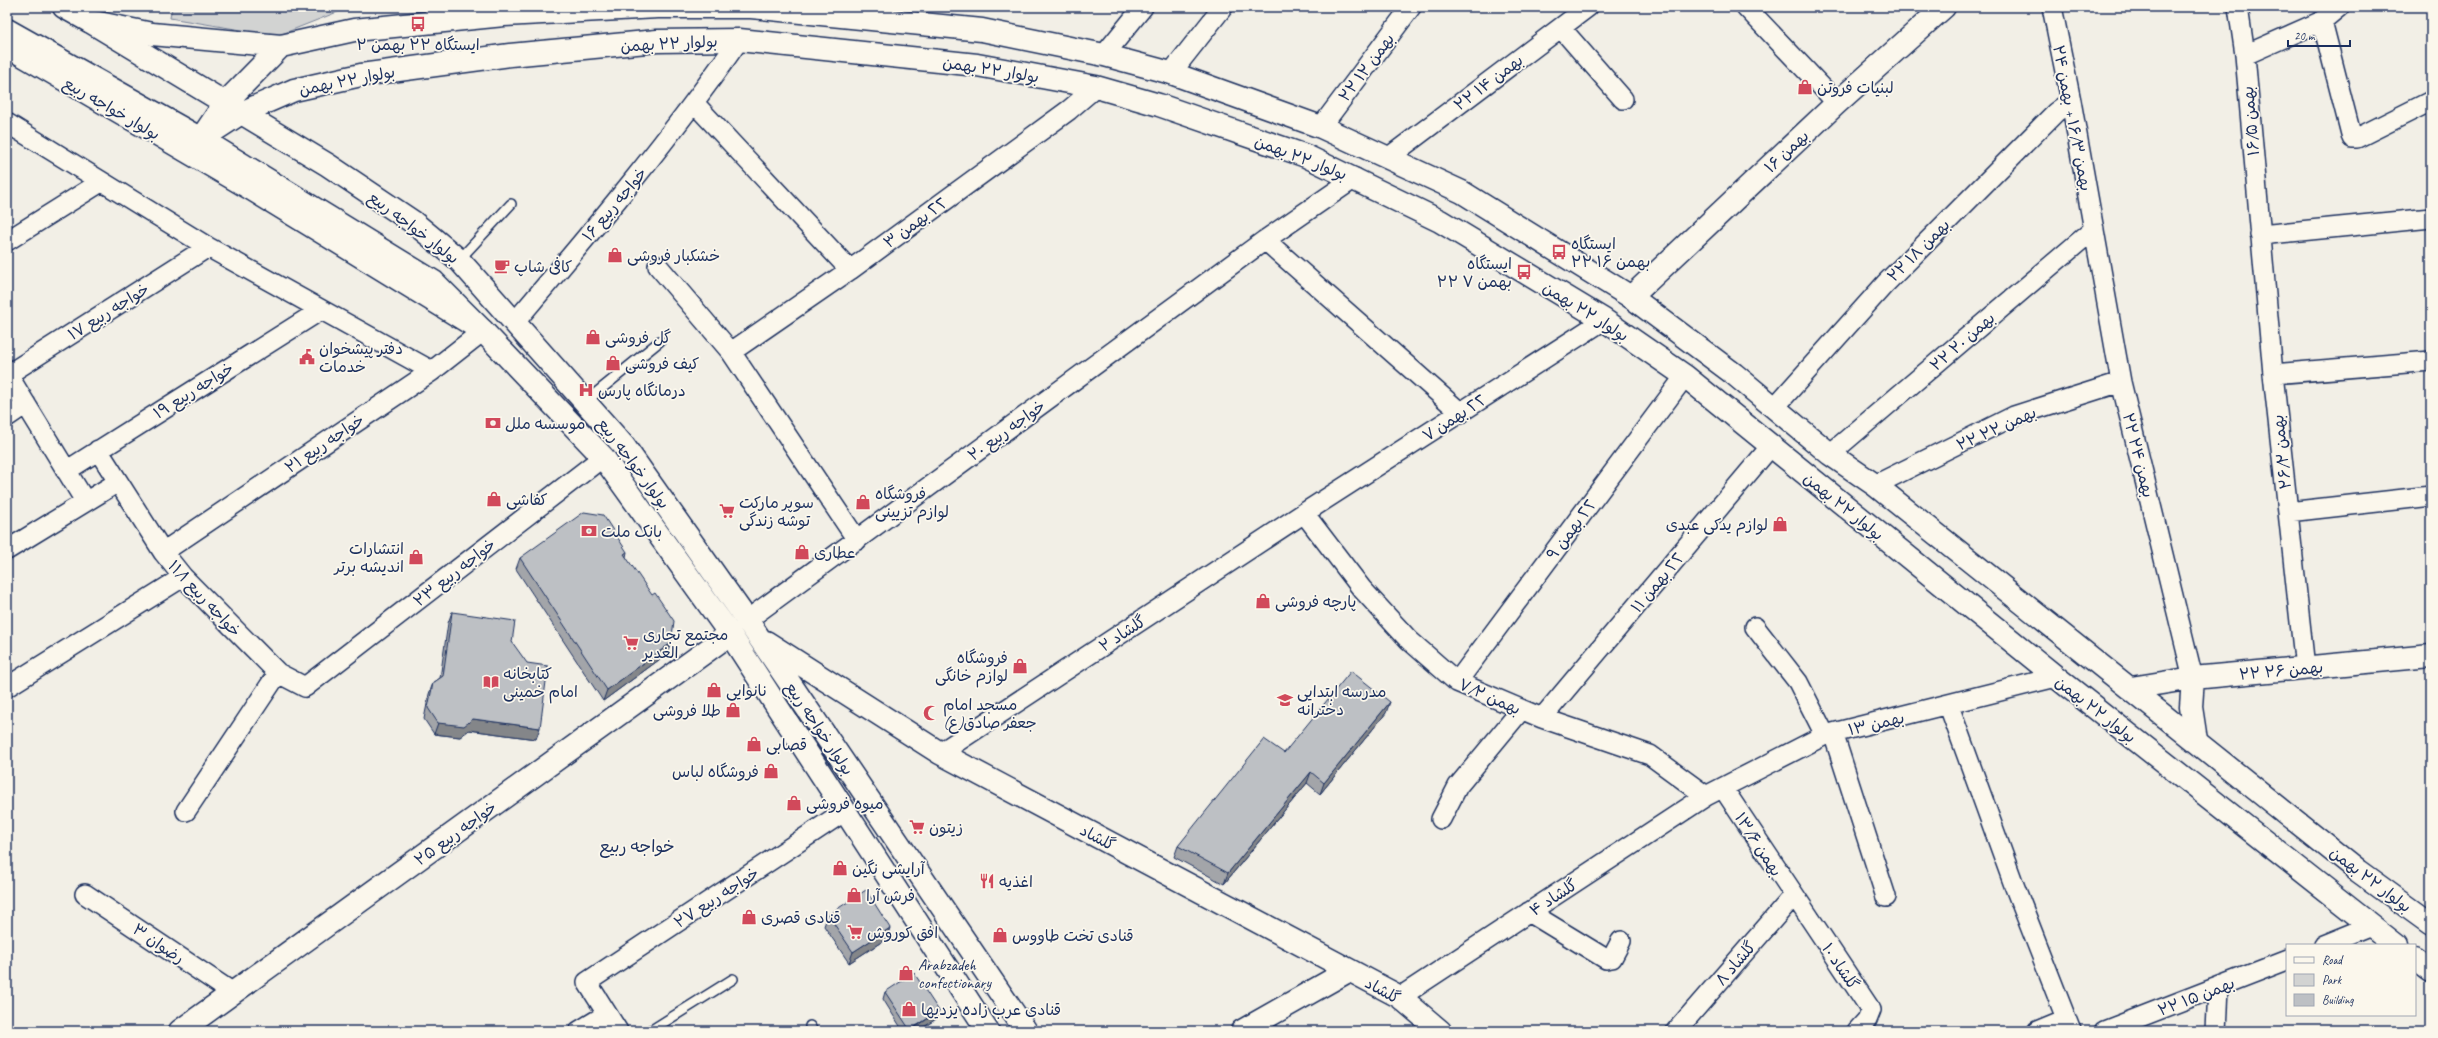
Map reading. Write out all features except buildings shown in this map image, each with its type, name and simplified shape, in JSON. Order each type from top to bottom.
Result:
[{"type":"main road","name":"بولوار خواجه ربیع","points":[[64,7],[328,165],[413,222],[459,260],[624,446],[753,629],[1026,1031]]},
{"type":"main road","name":"بولوار ۲۲ بهمن","points":[[89,21],[152,34],[281,46],[429,15],[504,15],[658,7],[751,7],[982,30],[1104,55],[1171,73],[1321,127],[1389,157],[1462,192],[1631,297],[1734,374],[1830,454],[1875,486],[2358,870],[2431,924]]},
{"type":"main road","name":"بهمن ۱۶","points":[[1631,297],[1837,103],[1941,8]]},
{"type":"main road","points":[[7,30],[201,139],[434,282],[483,331]]},
{"type":"main road","name":"بولوار ۲۲ بهمن","points":[[201,139],[233,108],[294,90],[361,76],[510,55],[657,41],[739,40],[977,65],[1096,87],[1159,105],[1276,146],[1355,178],[1440,221],[1604,320],[1685,376],[2056,677],[2395,944]]},
{"type":"main road","name":"بولوار خواجه ربیع","points":[[7,46],[253,190],[483,331],[603,457],[730,634],[988,1031]]},
{"type":"main road","points":[[233,108],[281,46]]},
{"type":"main road","name":"گلشاد","points":[[753,629],[940,753],[1400,997],[1440,1031]]},
{"type":"main road","name":"خواجه ربیع ۲۵","points":[[180,1031],[730,634]]},
{"type":"main road","name":"۲۲ بهمن ۲۶","points":[[2131,688],[2193,678],[2431,656]]},
{"type":"main road","points":[[2193,678],[2191,707],[2196,740]]},
{"type":"main road","points":[[2416,960],[2431,971]]},
{"type":"main road","points":[[1242,1031],[1348,970]]},
{"type":"street","points":[[1104,55],[1143,7]]},
{"type":"street","points":[[1171,73],[1223,7]]},
{"type":"street","name":"۲۲ بهمن ۱۲","points":[[1321,127],[1411,7]]},
{"type":"street","name":"۲۲ بهمن ۱۴","points":[[1389,157],[1588,7]]},
{"type":"street","name":"بهمن ۱۶/۳ + بهمن ۲۴","points":[[2052,7],[2094,228]]},
{"type":"street","name":"بهمن ۱۶/۵","points":[[2238,7],[2245,55],[2260,235]]},
{"type":"street","points":[[2245,55],[2322,21],[2339,7]]},
{"type":"street","points":[[1749,8],[1837,103]]},
{"type":"street","points":[[2322,21],[2352,138],[2358,138],[2431,101]]},
{"type":"street","points":[[1560,28],[1623,99]]},
{"type":"street","name":"خواجه ربیع ۱۶","points":[[515,322],[628,188],[695,104],[739,40]]},
{"type":"street","name":"٢٢ بهمن ۳","points":[[731,352],[850,270],[1069,110],[1096,87]]},
{"type":"street","name":"۲۲ بهمن ۱۸","points":[[1774,408],[1885,284],[2056,112],[2071,101]]},
{"type":"street","points":[[695,104],[850,270]]},
{"type":"street","points":[[7,123],[208,247],[432,371]]},
{"type":"street","name":"خواجه ربیع ۲۰","points":[[753,629],[857,540],[1265,240],[1355,178]]},
{"type":"street","points":[[7,241],[101,182]]},
{"type":"street","points":[[2260,235],[2431,218]]},
{"type":"street","name":"۲۲ بهمن ۲۴","points":[[2094,228],[2121,382],[2193,678]]},
{"type":"street","name":"۲۲ بهمن ۲۰","points":[[1830,454],[2094,228]]},
{"type":"street","name":"بهمن ۲۶/۲","points":[[2260,235],[2273,374],[2306,668]]},
{"type":"street","points":[[1265,240],[1460,413]]},
{"type":"street","name":"خواجه ربیع ۱۷","points":[[7,375],[208,247]]},
{"type":"street","points":[[658,266],[731,352],[857,540]]},
{"type":"street","name":"خواجه ربیع ۱۹","points":[[66,471],[321,310]]},
{"type":"street","name":"٢٢ بهمن ٧","points":[[1304,513],[1604,320]]},
{"type":"street","name":"خواجه ربیع ۲۱","points":[[163,552],[432,371],[483,331]]},
{"type":"street","points":[[2273,374],[2431,360]]},
{"type":"street","points":[[7,375],[85,501]]},
{"type":"street","name":"٢٢ بهمن ۹","points":[[1457,682],[1685,376]]},
{"type":"street","name":"۲۲ بهمن ۲۲","points":[[1875,486],[2014,416],[2121,382]]},
{"type":"street","points":[[7,417],[26,404]]},
{"type":"street","name":"٢٢ بهمن ١١","points":[[1542,718],[1771,446]]},
{"type":"street","name":"خواجه ربیع ۱۱/۱","points":[[98,450],[163,552],[183,577],[278,673],[305,687]]},
{"type":"street","name":"خواجه ربیع ۲۳","points":[[305,687],[603,457]]},
{"type":"street","points":[[7,550],[118,482]]},
{"type":"street","points":[[2288,512],[2431,496]]},
{"type":"street","name":"بهمن ۷/۲","points":[[1304,513],[1362,589],[1409,640],[1457,682],[1542,718],[1650,755],[1714,792]]},
{"type":"street","name":"گلشاد ۲","points":[[940,753],[1304,513]]},
{"type":"street","points":[[7,687],[183,577]]},
{"type":"street","points":[[1754,627],[1798,682],[1829,734],[1886,897]]},
{"type":"street","points":[[186,811],[278,673]]},
{"type":"street","name":"بهمن ۱۳","points":[[1714,792],[1829,734],[1949,706],[2056,677]]},
{"type":"street","points":[[1949,706],[2068,1025],[2037,1031]]},
{"type":"street","points":[[1441,819],[1458,786],[1521,710]]},
{"type":"street","name":"بهمن ۱۳/۶","points":[[1714,792],[1796,900]]},
{"type":"street","name":"گلشاد ۴","points":[[1400,997],[1714,792]]},
{"type":"street","name":"خواجه ربیع ۲۷","points":[[607,1014],[587,982],[845,812]]},
{"type":"street","name":"رضوان ۳","points":[[85,894],[233,993]]},
{"type":"street","name":"گلشاد ۸","points":[[1676,1031],[1790,900],[1796,900]]},
{"type":"street","name":"گلشاد ۱۰","points":[[1796,900],[1871,1010],[1867,1020],[1857,1031]]},
{"type":"street","points":[[1529,912],[1606,959],[1612,958],[1621,941]]},
{"type":"street","points":[[2326,944],[2371,926]]},
{"type":"street","name":"۲۲ بهمن ۱۵","points":[[2104,1031],[2286,960]]},
{"type":"street","points":[[2216,1031],[2218,988]]},
{"type":"street","points":[[579,1031],[607,1014],[618,1031]]},
{"type":"lane","points":[[459,260],[511,204]]},
{"type":"lane","points":[[586,402],[660,341]]},
{"type":"lane","points":[[650,1031],[733,979]]},
{"type":"green space","points":[[172,7],[350,7],[277,36],[170,18]]},
{"type":"place","name":"ایستگاه ۲۲ بهمن ۲","points":[[418,24]]},
{"type":"place","name":"لبنیات فروتن","points":[[1805,87]]},
{"type":"place","name":"ایستگاه ۲۲ بهمن ۱۶","points":[[1559,252]]},
{"type":"place","name":"خشکبار فروشی","points":[[615,255]]},
{"type":"place","name":"کافی شاپ","points":[[502,266]]},
{"type":"place","name":"ایستگاه ۲۲ بهمن ۷","points":[[1524,272]]},
{"type":"place","name":"گل فروشی","points":[[593,337]]},
{"type":"place","name":"دفتر پیشخوان خدمات","points":[[307,357]]},
{"type":"place","name":"کیف فروشی","points":[[613,363]]},
{"type":"place","name":"درمانگاه پارس","points":[[586,390]]},
{"type":"place","name":"موسسه ملل","points":[[493,423]]},
{"type":"place","name":"کفاشی","points":[[494,499]]},
{"type":"place","name":"فروشگاه لوازم تزیینی","points":[[863,502]]},
{"type":"place","name":"سوپر مارکت توشه زندگی","points":[[727,511]]},
{"type":"place","name":"لوازم یدکی عبدی","points":[[1780,524]]},
{"type":"place","name":"بانک ملت","points":[[589,531]]},
{"type":"place","name":"عطاری","points":[[802,552]]},
{"type":"place","name":"انتشارات اندیشه برتر","points":[[416,557]]},
{"type":"place","name":"پارچه فروشی","points":[[1263,601]]},
{"type":"place","name":"مجتمع تجاری الغدیر","points":[[631,643]]},
{"type":"place","name":"فروشگاه لوازم خانگی","points":[[1020,666]]},
{"type":"place","name":"کتابخانه امام خمینی","points":[[491,682]]},
{"type":"place","name":"نانوایی","points":[[714,690]]},
{"type":"place","name":"مدرسه ابتدایی دخترانه","points":[[1285,700]]},
{"type":"place","name":"طلا فروشی","points":[[733,710]]},
{"type":"place","name":"مسجد امام جعفر صادق(ع)","points":[[931,713]]},
{"type":"place","name":"قصابی","points":[[754,744]]},
{"type":"place","name":"فروشگاه لباس","points":[[771,771]]},
{"type":"place","name":"میوه فروشی","points":[[794,803]]},
{"type":"place","name":"زیتون","points":[[917,827]]},
{"type":"place","name":"آرایشی نگین","points":[[840,868]]},
{"type":"place","name":"اغذیه","points":[[987,881]]},
{"type":"place","name":"فرش آرا","points":[[854,895]]},
{"type":"place","name":"قنادی قصری","points":[[749,917]]},
{"type":"place","name":"افق کوروش","points":[[855,932]]},
{"type":"place","name":"قنادی تخت طاووس","points":[[1000,935]]},
{"type":"place","name":"Arabzadeh confectionary","points":[[906,973]]},
{"type":"place","name":"قنادی عرب زاده یزدیها","points":[[909,1009]]},
{"type":"district","name":"خواجه ربیع","points":[[637,846]]}]
